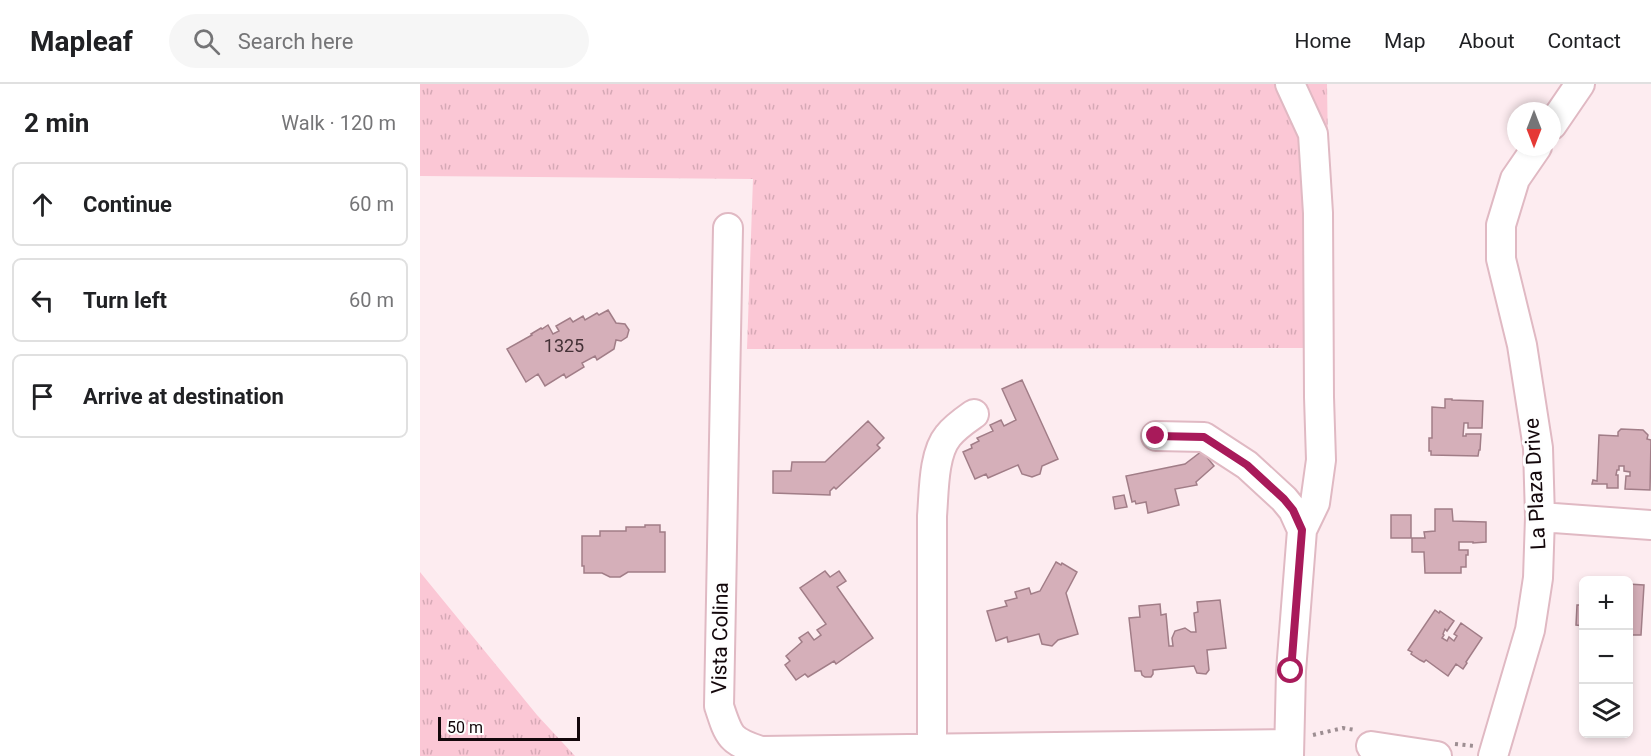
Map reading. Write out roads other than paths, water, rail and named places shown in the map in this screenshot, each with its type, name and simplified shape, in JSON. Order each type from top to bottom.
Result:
[{"type":"street","points":[[1289,750],[1291,671],[1302,530],[1315,503],[1321,460],[1318,213],[1313,134],[1290,84]]},
{"type":"street","points":[[1561,112],[1580,84]]},
{"type":"street","name":"La Plaza Drive","points":[[1493,756],[1530,630],[1538,578],[1540,517],[1538,448],[1522,345],[1501,259],[1501,225],[1515,179],[1531,156]]},
{"type":"street","name":"Vista Colina","points":[[728,228],[719,706],[727,729],[739,744],[761,751],[932,748],[1289,750]]},
{"type":"street","points":[[932,748],[934,486],[938,460],[946,438],[958,424],[974,414]]},
{"type":"street","points":[[1156,436],[1204,437],[1247,465],[1284,499],[1293,510],[1302,530]]},
{"type":"street","points":[[1540,517],[1651,525]]},
{"type":"street","points":[[1371,746],[1437,756]]}]
